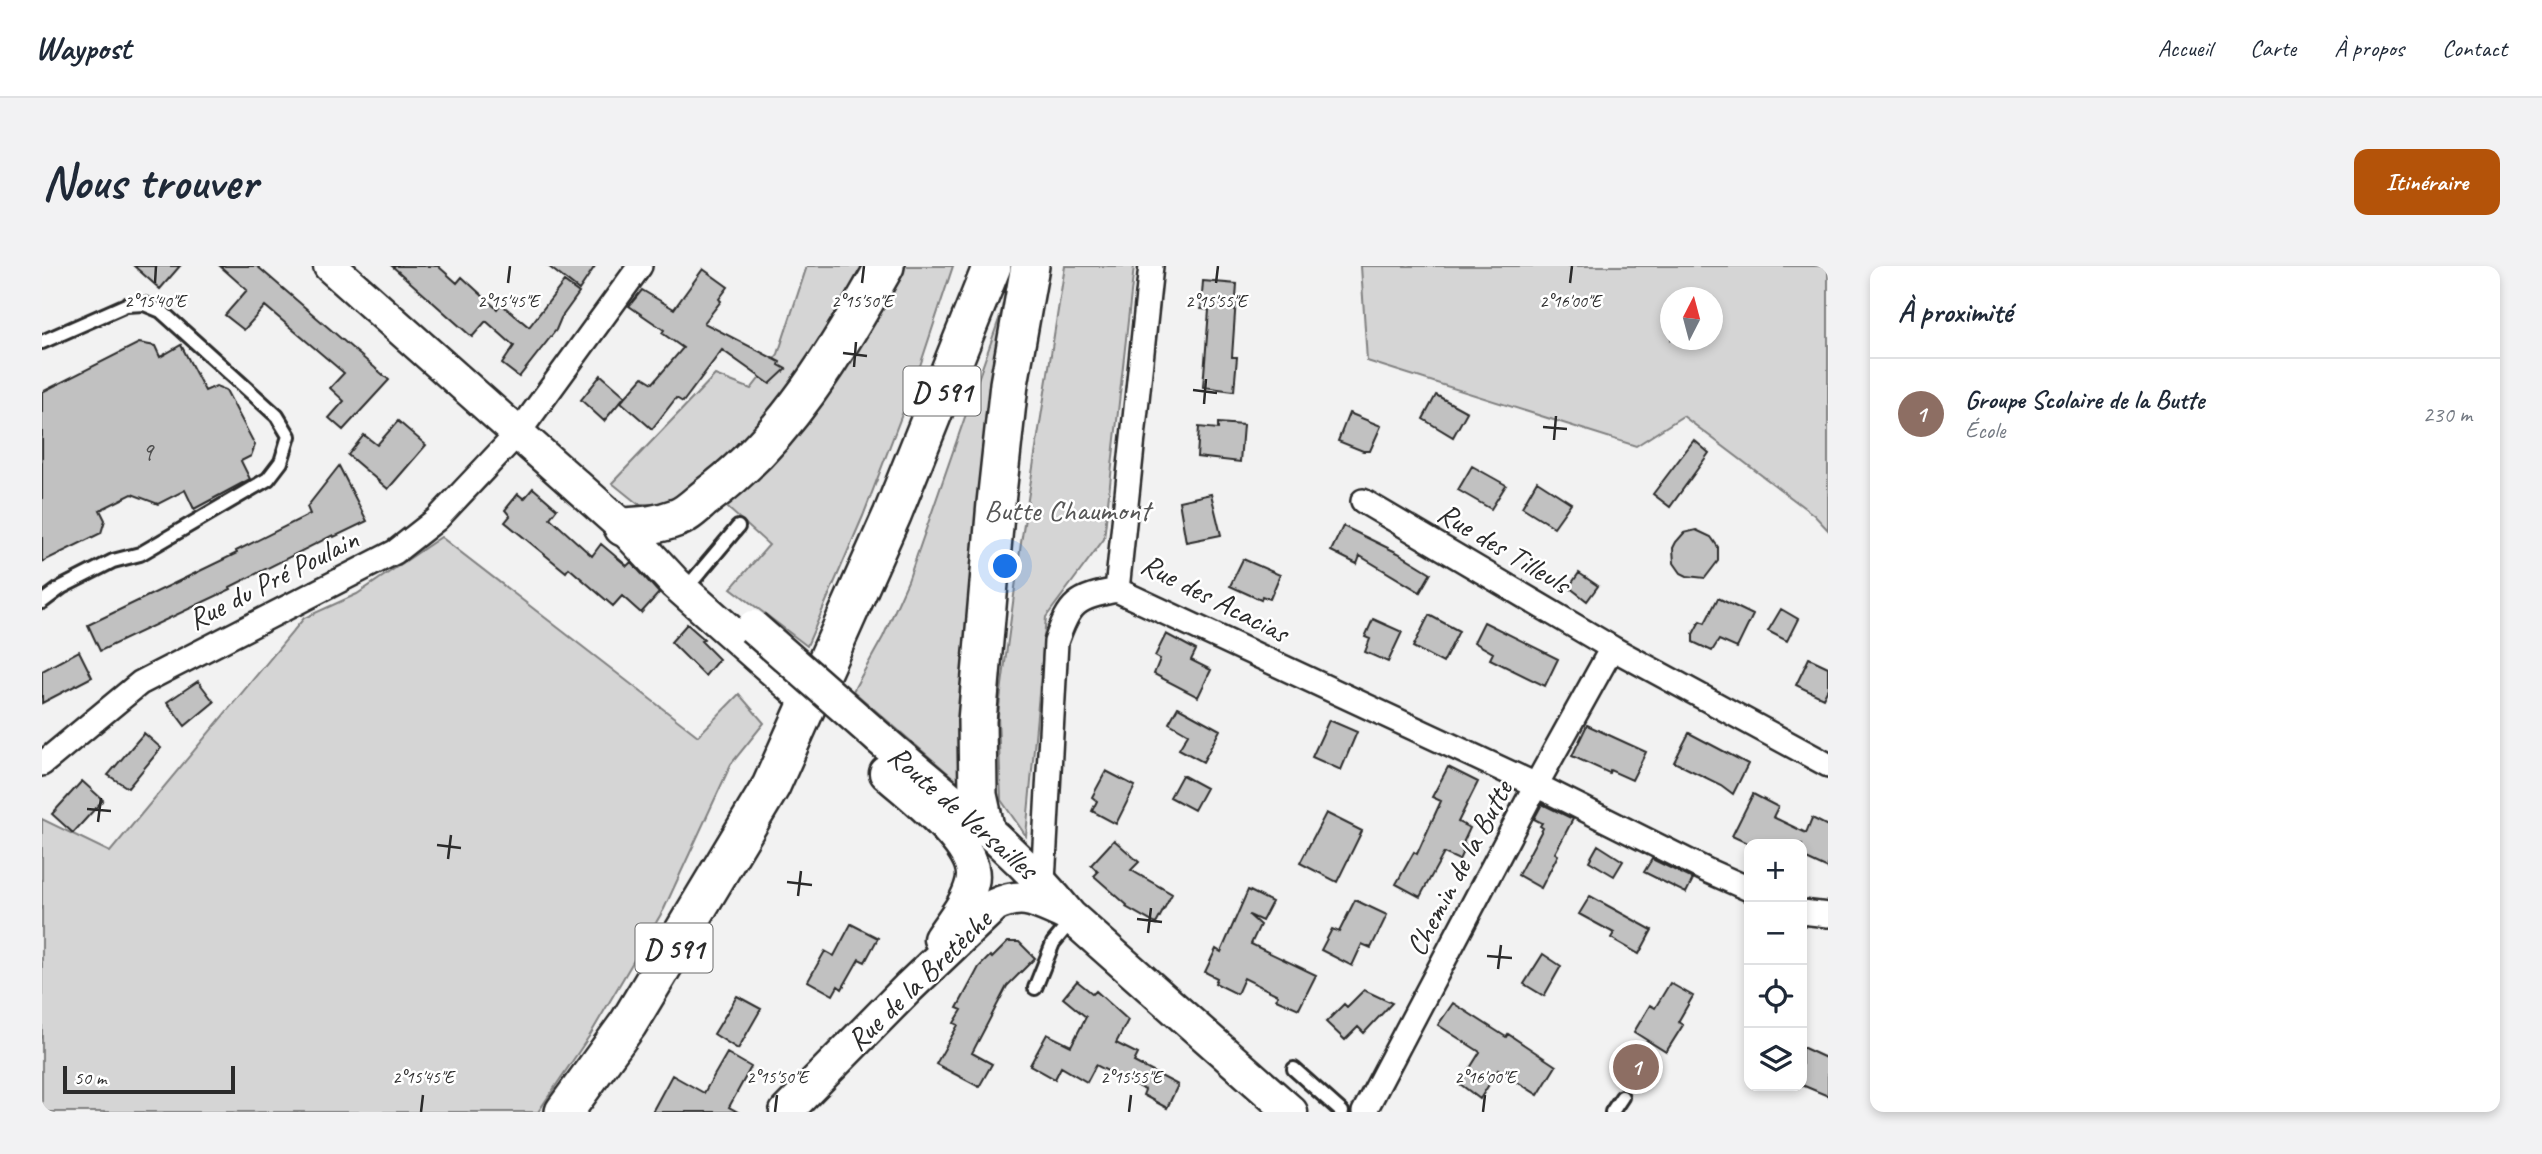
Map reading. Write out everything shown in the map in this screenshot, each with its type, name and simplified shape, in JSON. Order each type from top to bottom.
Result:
[{"type":"main road","name":"Route de Versailles","points":[[330,266],[623,527],[675,583],[749,636],[875,748]]},
{"type":"main road","points":[[623,527],[653,526],[678,518],[729,481],[789,417],[852,324],[885,266]]},
{"type":"main road","name":"D 591","points":[[892,515],[970,266]]},
{"type":"main road","name":"D 591","points":[[564,1112],[628,1024],[771,786],[892,515],[992,266]]},
{"type":"main road","points":[[985,827],[978,795],[978,707],[1006,410],[1030,266]]},
{"type":"main road","name":"Route de Versailles","points":[[623,527],[695,578],[796,690],[985,827],[1043,882],[1072,917],[1291,1112]]},
{"type":"main road","points":[[875,748],[958,840],[973,869],[972,883],[961,907],[909,988]]},
{"type":"main road","name":"Rue de la Bretèche","points":[[786,1112],[988,911],[1011,898],[1028,898],[1072,917]]},
{"type":"street","name":"Rue du Pré Poulain","points":[[42,764],[140,683],[395,552],[437,519],[519,432],[640,266]]},
{"type":"street","name":"Rue des Acacias","points":[[1151,266],[1117,590],[1536,785]]},
{"type":"street","name":"Rue des Tilleuls","points":[[1363,501],[1612,648],[1828,765]]},
{"type":"street","points":[[1043,882],[1056,642],[1065,615],[1086,596],[1117,590]]},
{"type":"street","points":[[1536,785],[1612,648]]},
{"type":"street","name":"Chemin de la Butte","points":[[1364,1112],[1536,785],[1744,887]]},
{"type":"street","points":[[1807,913],[1828,915]]},
{"type":"lane","points":[[42,342],[125,305],[145,304],[161,311],[278,416],[289,436],[281,462],[268,479],[185,525],[140,554],[103,566],[62,587],[42,602]]},
{"type":"lane","points":[[695,578],[738,527]]},
{"type":"lane","points":[[1035,988],[1054,943],[1072,917]]},
{"type":"lane","points":[[1294,1069],[1342,1112]]},
{"type":"lane","points":[[1612,1112],[1622,1097]]},
{"type":"green space","points":[[807,266],[873,266],[751,444],[668,504],[638,504],[612,483],[715,375],[751,389],[778,354]]},
{"type":"green space","points":[[905,266],[953,266],[917,375],[863,516],[807,646],[731,588],[769,545],[719,500],[891,291]]},
{"type":"green space","name":"Butte Chaumont","points":[[1065,266],[1134,266],[1104,539],[1046,617],[1026,836],[1001,800],[998,715],[1021,543]]},
{"type":"green space","points":[[1361,266],[1828,266],[1828,530],[1814,515],[1683,416],[1636,446],[1367,361]]},
{"type":"green space","points":[[1014,276],[964,787],[853,691],[883,637],[908,581]]},
{"type":"green space","points":[[441,537],[698,736],[739,694],[764,723],[731,764],[664,909],[590,1035],[538,1112],[42,1112],[42,819],[110,852],[304,618],[357,594]]},
{"type":"building","points":[[134,266],[180,266],[160,289]]},
{"type":"building","points":[[220,266],[257,266],[389,380],[343,430],[329,418],[344,401],[330,388],[344,373],[265,306],[244,330],[225,315],[247,290]]},
{"type":"building","points":[[392,266],[438,266],[457,283],[462,277],[497,309],[501,304],[529,327],[564,282],[579,293],[556,330],[519,377],[502,364],[514,346],[486,321],[472,337]]},
{"type":"building","points":[[548,266],[595,266],[579,290]]},
{"type":"building","points":[[703,269],[728,287],[704,323],[780,362],[779,365],[786,369],[770,384],[722,350],[683,402],[676,398],[652,429],[621,402],[643,377],[653,383],[683,348],[662,333],[664,330],[629,306],[642,290],[674,309]]},
{"type":"building","points":[[1203,281],[1237,284],[1232,357],[1237,357],[1234,391],[1203,387],[1209,310],[1201,309]]},
{"type":"building","points":[[139,343],[155,346],[160,357],[181,345],[205,391],[216,386],[226,390],[255,445],[251,456],[241,461],[250,479],[194,509],[185,490],[158,504],[132,494],[100,510],[105,520],[101,533],[42,562],[42,392]]},
{"type":"building","points":[[601,375],[625,396],[604,421],[581,400]]},
{"type":"building","points":[[1436,395],[1467,412],[1453,437],[1423,419]]},
{"type":"building","points":[[1349,413],[1381,426],[1370,451],[1338,441]]},
{"type":"building","points":[[398,421],[426,445],[388,489],[348,455],[364,435],[377,445]]},
{"type":"building","points":[[1218,423],[1243,425],[1240,462],[1197,457],[1199,427],[1218,429]]},
{"type":"building","points":[[1694,440],[1709,453],[1670,507],[1653,494]]},
{"type":"building","points":[[339,466],[367,521],[334,537],[333,535],[230,587],[231,589],[100,651],[88,625],[237,553],[236,551],[310,514],[307,507]]},
{"type":"building","points":[[1472,466],[1506,485],[1491,509],[1458,490]]},
{"type":"building","points":[[1537,481],[1571,503],[1554,527],[1522,507]]},
{"type":"building","points":[[533,488],[557,509],[550,518],[592,556],[601,544],[627,566],[631,562],[659,593],[641,613],[622,596],[613,606],[569,568],[566,572],[505,522],[510,516],[505,510],[518,494],[524,499]]},
{"type":"building","points":[[1211,494],[1221,535],[1186,542],[1179,501]]},
{"type":"building","points":[[1343,526],[1431,573],[1420,592],[1360,556],[1357,564],[1331,551]]},
{"type":"building","points":[[1696,530],[1711,537],[1718,547],[1718,561],[1705,578],[1687,576],[1681,573],[1674,563],[1673,548],[1676,542],[1684,533]]},
{"type":"building","points":[[1243,559],[1280,575],[1270,599],[1262,596],[1261,600],[1230,586]]},
{"type":"building","points":[[1579,573],[1598,586],[1587,601],[1569,587]]},
{"type":"building","points":[[1718,598],[1753,615],[1737,648],[1719,640],[1712,651],[1693,642],[1693,634],[1700,621],[1705,623]]},
{"type":"building","points":[[1781,609],[1798,619],[1787,641],[1768,631]]},
{"type":"building","points":[[1429,615],[1459,631],[1443,663],[1413,647]]},
{"type":"building","points":[[1373,619],[1402,632],[1388,662],[1365,652],[1370,639],[1365,637]]},
{"type":"building","points":[[1484,622],[1558,659],[1545,686],[1490,659],[1493,653],[1474,642]]},
{"type":"building","points":[[687,624],[704,639],[701,641],[719,659],[705,676],[671,642]]},
{"type":"building","points":[[1166,634],[1196,650],[1191,660],[1211,670],[1198,697],[1154,674],[1160,659],[1155,656]]},
{"type":"building","points":[[79,651],[92,677],[42,703],[42,671]]},
{"type":"building","points":[[1809,658],[1828,667],[1828,688],[1823,698],[1796,685]]},
{"type":"building","points":[[198,681],[214,702],[185,726],[167,702]]},
{"type":"building","points":[[1178,707],[1220,730],[1203,762],[1179,749],[1188,734],[1169,723]]},
{"type":"building","points":[[1329,720],[1357,732],[1341,770],[1312,757]]},
{"type":"building","points":[[1587,725],[1646,752],[1632,780],[1572,756]]},
{"type":"building","points":[[144,733],[161,748],[128,788],[108,775]]},
{"type":"building","points":[[1689,733],[1748,764],[1733,794],[1721,785],[1674,762]]},
{"type":"building","points":[[1448,767],[1478,782],[1458,822],[1470,828],[1459,860],[1444,853],[1420,897],[1396,884],[1414,852],[1417,854],[1441,801],[1432,797]]},
{"type":"building","points":[[1106,771],[1135,786],[1116,824],[1092,811],[1097,801],[1092,797]]},
{"type":"building","points":[[1182,775],[1206,788],[1194,810],[1170,797]]},
{"type":"building","points":[[82,781],[103,800],[73,833],[52,814]]},
{"type":"building","points":[[1753,794],[1778,807],[1773,817],[1806,833],[1812,818],[1828,826],[1828,869],[1807,859],[1807,839],[1744,839],[1744,842],[1732,836]]},
{"type":"building","points":[[1542,804],[1573,819],[1541,888],[1518,875],[1543,828],[1540,826],[1542,823],[1534,819]]},
{"type":"building","points":[[1326,813],[1362,831],[1337,882],[1300,863]]},
{"type":"building","points":[[1114,840],[1139,862],[1131,870],[1172,894],[1156,924],[1126,907],[1127,905],[1094,876],[1098,872],[1091,865]]},
{"type":"building","points":[[1598,845],[1623,861],[1614,876],[1589,861]]},
{"type":"building","points":[[1652,859],[1693,879],[1686,893],[1644,872]]},
{"type":"building","points":[[1248,890],[1272,902],[1262,921],[1249,915],[1260,925],[1251,944],[1316,975],[1299,1009],[1276,999],[1278,995],[1244,978],[1237,994],[1215,983],[1217,978],[1205,972],[1216,949],[1221,952]]},
{"type":"building","points":[[1590,896],[1652,930],[1639,954],[1611,938],[1614,933],[1579,914]]},
{"type":"building","points":[[1355,900],[1387,915],[1371,948],[1362,944],[1352,966],[1321,950],[1332,929],[1339,932]]},
{"type":"building","points":[[851,924],[878,938],[865,962],[859,959],[842,989],[838,986],[833,995],[808,981],[825,951],[834,956]]},
{"type":"building","points":[[1008,942],[1019,942],[1035,958],[1007,986],[972,1053],[992,1064],[979,1087],[936,1064],[958,1025],[954,1023],[962,1010],[957,1008],[979,967]]},
{"type":"building","points":[[1543,954],[1561,966],[1544,996],[1524,984]]},
{"type":"building","points":[[1077,981],[1093,994],[1096,991],[1128,1020],[1116,1043],[1138,1054],[1134,1062],[1178,1085],[1167,1108],[1143,1095],[1145,1090],[1096,1065],[1087,1082],[1061,1067],[1055,1079],[1030,1065],[1047,1034],[1071,1046],[1086,1017],[1063,998]]},
{"type":"building","points":[[1670,983],[1693,996],[1678,1022],[1683,1025],[1666,1052],[1634,1032],[1650,1005],[1655,1008]]},
{"type":"building","points":[[1364,990],[1392,1003],[1364,1033],[1358,1027],[1345,1040],[1326,1022],[1344,1004],[1347,1007]]},
{"type":"building","points":[[737,996],[761,1009],[738,1049],[714,1034]]},
{"type":"building","points":[[1453,1003],[1506,1037],[1508,1034],[1556,1066],[1538,1095],[1498,1070],[1480,1099],[1460,1084],[1480,1052],[1438,1025]]},
{"type":"building","points":[[1807,1049],[1828,1059],[1828,1096],[1807,1087]]},
{"type":"building","points":[[727,1053],[751,1067],[729,1107],[738,1112],[652,1112],[672,1075],[704,1093]]},
{"type":"place","name":"Groupe Scolaire de la Butte","points":[[1636,1067]]}]
